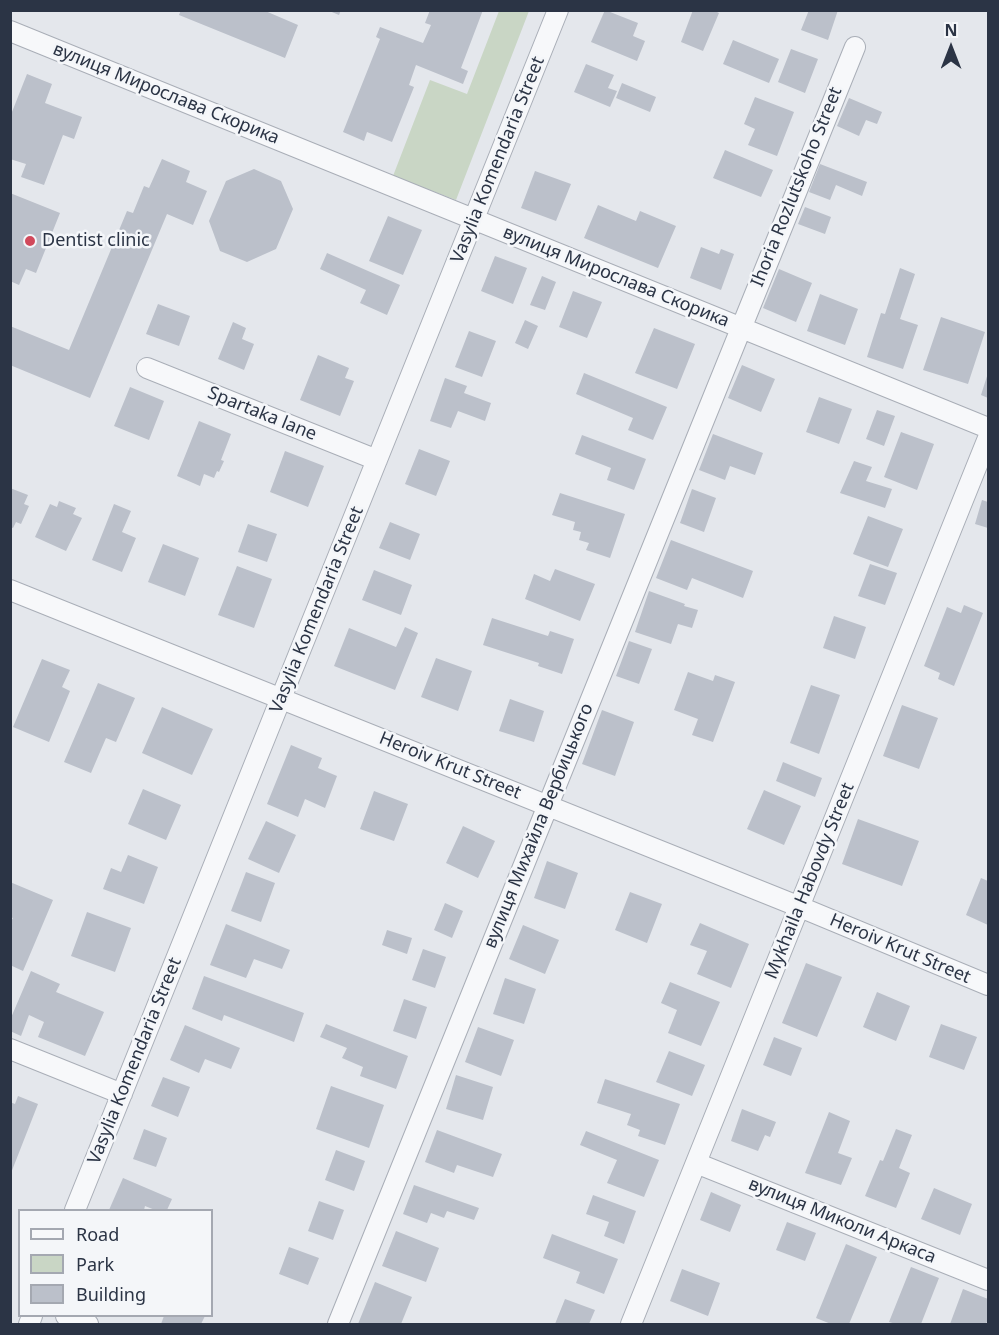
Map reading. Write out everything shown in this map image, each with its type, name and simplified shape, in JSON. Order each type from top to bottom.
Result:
[{"type":"street","name":"Vasylia Komendaria Street","points":[[75,1209],[558,10]]},
{"type":"street","name":"вулиця Мирослава Скорика","points":[[10,31],[988,428]]},
{"type":"street","name":"Ihoria Rozlutskoho Street","points":[[740,327],[855,47]]},
{"type":"street","name":"вулиця Михайла Вербицького","points":[[338,1324],[740,327]]},
{"type":"street","name":"Spartaka lane","points":[[147,368],[377,460]]},
{"type":"street","name":"Mykhaila Habovdy Street","points":[[631,1324],[988,438]]},
{"type":"street","name":"Heroiv Krut Street","points":[[10,590],[800,907],[988,985]]},
{"type":"street","points":[[10,1049],[122,1094]]},
{"type":"street","name":"вулиця Миколи Аркаса","points":[[696,1163],[988,1280]]},
{"type":"street","points":[[69,1317],[88,1324]]},
{"type":"green space","points":[[499,11],[529,11],[456,200],[393,176],[430,80],[467,94]]},
{"type":"building","points":[[181,10],[263,10],[298,25],[285,58],[179,15]]},
{"type":"building","points":[[327,10],[341,10],[339,15]]},
{"type":"building","points":[[430,10],[483,10],[461,68],[468,71],[463,84],[416,65],[409,85],[414,87],[392,142],[367,132],[364,141],[343,132],[380,39],[376,37],[380,27],[423,43],[431,25],[425,23]]},
{"type":"building","points":[[605,10],[638,23],[633,36],[645,41],[637,61],[591,42]]},
{"type":"building","points":[[693,10],[713,10],[719,13],[703,51],[681,42]]},
{"type":"building","points":[[809,10],[838,10],[828,40],[801,30]]},
{"type":"building","points":[[733,40],[779,59],[769,83],[723,64]]},
{"type":"building","points":[[791,49],[818,59],[805,93],[778,82]]},
{"type":"building","points":[[586,64],[614,75],[608,88],[617,91],[610,107],[574,92]]},
{"type":"building","points":[[27,74],[52,84],[45,103],[82,117],[74,139],[63,135],[44,185],[21,177],[26,164],[10,159],[10,117]]},
{"type":"building","points":[[622,83],[656,97],[650,112],[616,98]]},
{"type":"building","points":[[755,97],[794,112],[777,156],[748,145],[755,129],[744,124]]},
{"type":"building","points":[[849,98],[882,112],[877,124],[866,120],[859,136],[837,126]]},
{"type":"building","points":[[725,150],[773,170],[761,197],[713,178]]},
{"type":"building","points":[[162,159],[190,171],[186,182],[207,191],[193,225],[167,214],[90,398],[10,365],[10,326],[69,350],[127,211],[133,213],[144,186],[149,188]]},
{"type":"building","points":[[820,164],[867,182],[862,196],[836,185],[830,200],[809,192]]},
{"type":"building","points":[[254,169],[281,181],[293,209],[276,249],[247,262],[220,251],[209,221],[226,181]]},
{"type":"building","points":[[535,171],[571,184],[556,221],[521,208]]},
{"type":"building","name":"Dentist clinic","points":[[10,193],[60,213],[36,273],[26,269],[19,285],[10,281]]},
{"type":"building","points":[[598,205],[636,221],[640,211],[676,226],[658,268],[584,238]]},
{"type":"building","points":[[805,207],[831,217],[825,234],[798,224]]},
{"type":"building","points":[[388,216],[422,230],[403,275],[369,261]]},
{"type":"building","points":[[701,247],[719,254],[721,249],[734,254],[721,290],[690,278]]},
{"type":"building","points":[[327,253],[400,285],[387,315],[360,303],[366,290],[320,269]]},
{"type":"building","points":[[495,256],[527,268],[513,304],[481,291]]},
{"type":"building","points":[[900,268],[915,274],[900,319],[918,325],[903,369],[867,357],[881,313],[885,314]]},
{"type":"building","points":[[779,269],[812,283],[796,322],[763,308]]},
{"type":"building","points":[[542,276],[556,282],[545,310],[530,305]]},
{"type":"building","points":[[573,291],[602,302],[587,338],[559,327]]},
{"type":"building","points":[[820,294],[858,309],[845,345],[807,331]]},
{"type":"building","points":[[158,304],[190,316],[179,346],[146,334]]},
{"type":"building","points":[[941,317],[985,332],[968,384],[923,370]]},
{"type":"building","points":[[525,320],[538,326],[528,349],[515,343]]},
{"type":"building","points":[[233,322],[246,328],[242,339],[254,344],[244,370],[218,359]]},
{"type":"building","points":[[654,328],[695,344],[677,389],[635,373]]},
{"type":"building","points":[[469,331],[496,341],[482,377],[455,367]]},
{"type":"building","points":[[318,355],[349,368],[345,378],[354,381],[340,416],[300,400]]},
{"type":"building","points":[[742,365],[775,379],[761,412],[728,398]]},
{"type":"building","points":[[584,373],[667,407],[653,440],[628,430],[633,418],[576,394]]},
{"type":"building","points":[[988,373],[988,398],[981,395]]},
{"type":"building","points":[[445,378],[467,386],[464,393],[491,403],[485,421],[458,411],[451,428],[430,421]]},
{"type":"building","points":[[130,387],[164,401],[149,440],[114,426]]},
{"type":"building","points":[[819,397],[852,409],[839,444],[806,432]]},
{"type":"building","points":[[877,410],[895,416],[884,446],[866,439]]},
{"type":"building","points":[[199,421],[231,434],[219,472],[217,471],[214,478],[204,474],[200,486],[177,476]]},
{"type":"building","points":[[901,432],[934,444],[917,490],[884,477]]},
{"type":"building","points":[[713,434],[763,453],[755,475],[730,466],[725,480],[699,470]]},
{"type":"building","points":[[582,435],[646,459],[634,490],[607,480],[611,468],[575,454]]},
{"type":"building","points":[[419,449],[450,461],[436,496],[405,484]]},
{"type":"building","points":[[285,451],[324,466],[308,507],[270,492]]},
{"type":"building","points":[[854,461],[872,467],[866,481],[892,489],[885,508],[840,493]]},
{"type":"building","points":[[10,488],[28,495],[24,504],[29,506],[21,524],[16,522],[13,528],[10,527]]},
{"type":"building","points":[[692,489],[716,498],[704,532],[680,523]]},
{"type":"building","points":[[560,493],[625,514],[610,558],[586,550],[589,543],[579,540],[581,532],[573,530],[575,522],[552,515]]},
{"type":"building","points":[[982,500],[988,502],[988,528],[975,524]]},
{"type":"building","points":[[59,501],[76,508],[73,514],[82,518],[66,551],[35,537],[50,504],[57,507]]},
{"type":"building","points":[[114,504],[131,511],[122,532],[136,538],[122,572],[92,560]]},
{"type":"building","points":[[868,516],[903,529],[888,567],[853,554]]},
{"type":"building","points":[[390,522],[420,534],[410,560],[379,548]]},
{"type":"building","points":[[248,524],[277,534],[267,562],[238,552]]},
{"type":"building","points":[[671,540],[753,571],[743,598],[692,578],[687,590],[656,578]]},
{"type":"building","points":[[163,544],[199,558],[185,596],[148,582]]},
{"type":"building","points":[[870,564],[897,573],[885,605],[858,596]]},
{"type":"building","points":[[237,566],[272,579],[254,628],[218,615]]},
{"type":"building","points":[[555,569],[595,584],[580,621],[525,599],[534,574],[550,581]]},
{"type":"building","points":[[374,570],[412,585],[401,615],[362,600]]},
{"type":"building","points":[[649,591],[698,610],[692,628],[678,624],[671,644],[635,632]]},
{"type":"building","points":[[964,605],[983,613],[954,686],[938,679],[940,673],[924,666],[947,607],[961,613]]},
{"type":"building","points":[[834,616],[866,627],[855,659],[823,648]]},
{"type":"building","points":[[492,618],[548,636],[550,631],[574,639],[562,674],[538,666],[539,663],[483,645]]},
{"type":"building","points":[[405,627],[418,633],[395,690],[334,666],[349,628],[396,647]]},
{"type":"building","points":[[629,641],[652,649],[639,684],[616,676]]},
{"type":"building","points":[[436,658],[472,671],[458,711],[421,697]]},
{"type":"building","points":[[42,659],[70,670],[62,687],[70,691],[49,742],[13,727]]},
{"type":"building","points":[[688,672],[713,681],[715,675],[735,682],[713,742],[692,735],[698,719],[674,710]]},
{"type":"building","points":[[98,683],[135,698],[116,742],[106,738],[91,773],[64,762]]},
{"type":"building","points":[[811,685],[840,695],[819,754],[790,743]]},
{"type":"building","points":[[510,699],[544,711],[534,742],[499,731]]},
{"type":"building","points":[[902,705],[938,718],[919,769],[883,756]]},
{"type":"building","points":[[162,707],[213,729],[192,775],[142,753]]},
{"type":"building","points":[[602,710],[634,722],[615,776],[582,764]]},
{"type":"building","points":[[291,745],[322,758],[318,768],[337,776],[325,808],[305,799],[298,817],[267,804]]},
{"type":"building","points":[[783,762],[822,778],[815,797],[776,781]]},
{"type":"building","points":[[143,789],[181,805],[166,840],[128,824]]},
{"type":"building","points":[[764,790],[801,806],[784,845],[747,829]]},
{"type":"building","points":[[374,791],[408,804],[394,841],[360,829]]},
{"type":"building","points":[[858,819],[919,841],[902,886],[842,864]]},
{"type":"building","points":[[266,821],[296,835],[279,873],[248,859]]},
{"type":"building","points":[[463,826],[495,841],[478,878],[446,863]]},
{"type":"building","points":[[128,855],[158,867],[144,904],[103,889],[111,868],[121,872]]},
{"type":"building","points":[[547,861],[578,873],[565,909],[534,898]]},
{"type":"building","points":[[246,872],[275,883],[261,922],[231,911]]},
{"type":"building","points":[[981,878],[988,881],[988,925],[966,915]]},
{"type":"building","points":[[10,882],[53,900],[23,971],[10,965],[10,923],[13,918],[10,917]]},
{"type":"building","points":[[630,892],[662,904],[647,943],[615,930]]},
{"type":"building","points":[[445,903],[463,911],[452,938],[434,930]]},
{"type":"building","points":[[87,912],[131,928],[115,972],[71,956]]},
{"type":"building","points":[[700,923],[749,944],[731,988],[697,974],[707,951],[690,945]]},
{"type":"building","points":[[226,924],[290,950],[282,969],[254,959],[246,978],[210,965]]},
{"type":"building","points":[[523,925],[559,940],[545,974],[509,959]]},
{"type":"building","points":[[387,930],[412,938],[407,954],[382,945]]},
{"type":"building","points":[[423,949],[446,957],[435,988],[412,980]]},
{"type":"building","points":[[806,963],[842,977],[817,1037],[782,1023]]},
{"type":"building","points":[[31,971],[60,984],[56,992],[104,1012],[85,1056],[38,1037],[44,1022],[29,1015],[21,1036],[10,1031],[10,1020]]},
{"type":"building","points":[[204,976],[304,1013],[294,1042],[224,1015],[222,1021],[192,1009]]},
{"type":"building","points":[[505,978],[536,989],[524,1024],[493,1014]]},
{"type":"building","points":[[670,982],[720,1002],[701,1046],[668,1033],[677,1010],[661,1003]]},
{"type":"building","points":[[877,992],[910,1006],[896,1041],[863,1027]]},
{"type":"building","points":[[404,999],[427,1007],[416,1039],[393,1031]]},
{"type":"building","points":[[326,1024],[408,1056],[396,1089],[360,1076],[363,1067],[342,1058],[347,1048],[320,1037]]},
{"type":"building","points":[[941,1024],[977,1037],[964,1070],[929,1057]]},
{"type":"building","points":[[185,1025],[240,1048],[231,1069],[205,1059],[199,1073],[170,1060]]},
{"type":"building","points":[[478,1027],[514,1040],[501,1076],[465,1062]]},
{"type":"building","points":[[774,1037],[802,1048],[791,1076],[763,1065]]},
{"type":"building","points":[[669,1051],[705,1065],[692,1096],[656,1082]]},
{"type":"building","points":[[456,1075],[493,1087],[483,1120],[446,1109]]},
{"type":"building","points":[[163,1077],[190,1087],[178,1117],[151,1106]]},
{"type":"building","points":[[605,1079],[680,1104],[665,1145],[638,1136],[640,1130],[627,1125],[631,1114],[597,1103]]},
{"type":"building","points":[[331,1086],[384,1105],[369,1148],[316,1129]]},
{"type":"building","points":[[18,1096],[38,1104],[11,1173],[10,1102],[15,1104]]},
{"type":"building","points":[[742,1109],[776,1122],[770,1137],[765,1135],[758,1151],[731,1141]]},
{"type":"building","points":[[829,1112],[850,1121],[838,1153],[852,1158],[841,1185],[805,1173]]},
{"type":"building","points":[[144,1129],[167,1138],[156,1167],[133,1159]]},
{"type":"building","points":[[896,1129],[912,1135],[899,1168],[910,1173],[896,1208],[865,1196]]},
{"type":"building","points":[[437,1130],[502,1154],[493,1177],[457,1165],[454,1173],[425,1162]]},
{"type":"building","points":[[586,1131],[659,1160],[644,1197],[607,1183],[617,1160],[580,1145]]},
{"type":"building","points":[[336,1150],[365,1161],[354,1191],[325,1180]]},
{"type":"building","points":[[123,1178],[172,1199],[167,1209],[152,1209],[145,1206],[144,1209],[109,1209]]},
{"type":"building","points":[[414,1185],[479,1208],[474,1220],[447,1211],[444,1218],[431,1213],[427,1223],[403,1214]]},
{"type":"building","points":[[934,1188],[972,1204],[960,1235],[921,1219]]},
{"type":"building","points":[[711,1192],[741,1205],[730,1232],[700,1220]]},
{"type":"building","points":[[593,1195],[636,1211],[624,1244],[604,1236],[609,1222],[586,1214]]},
{"type":"building","points":[[319,1201],[344,1210],[333,1240],[308,1231]]},
{"type":"building","points":[[787,1222],[816,1233],[805,1261],[776,1250]]},
{"type":"building","points":[[396,1231],[439,1248],[426,1282],[382,1266]]},
{"type":"building","points":[[552,1234],[618,1259],[604,1294],[576,1283],[580,1272],[543,1258]]},
{"type":"building","points":[[846,1244],[877,1257],[849,1324],[831,1324],[816,1318]]},
{"type":"building","points":[[289,1247],[319,1258],[308,1285],[279,1274]]},
{"type":"building","points":[[911,1267],[939,1278],[921,1324],[889,1322]]},
{"type":"building","points":[[682,1269],[720,1283],[708,1316],[670,1301]]},
{"type":"building","points":[[375,1282],[412,1297],[401,1324],[358,1324]]},
{"type":"building","points":[[963,1289],[988,1299],[986,1324],[950,1324]]},
{"type":"building","points":[[565,1299],[595,1310],[589,1324],[555,1324]]},
{"type":"building","points":[[164,1317],[204,1317],[201,1324],[161,1324]]},
{"type":"place","name":"Dentist clinic","points":[[30,241]]}]
